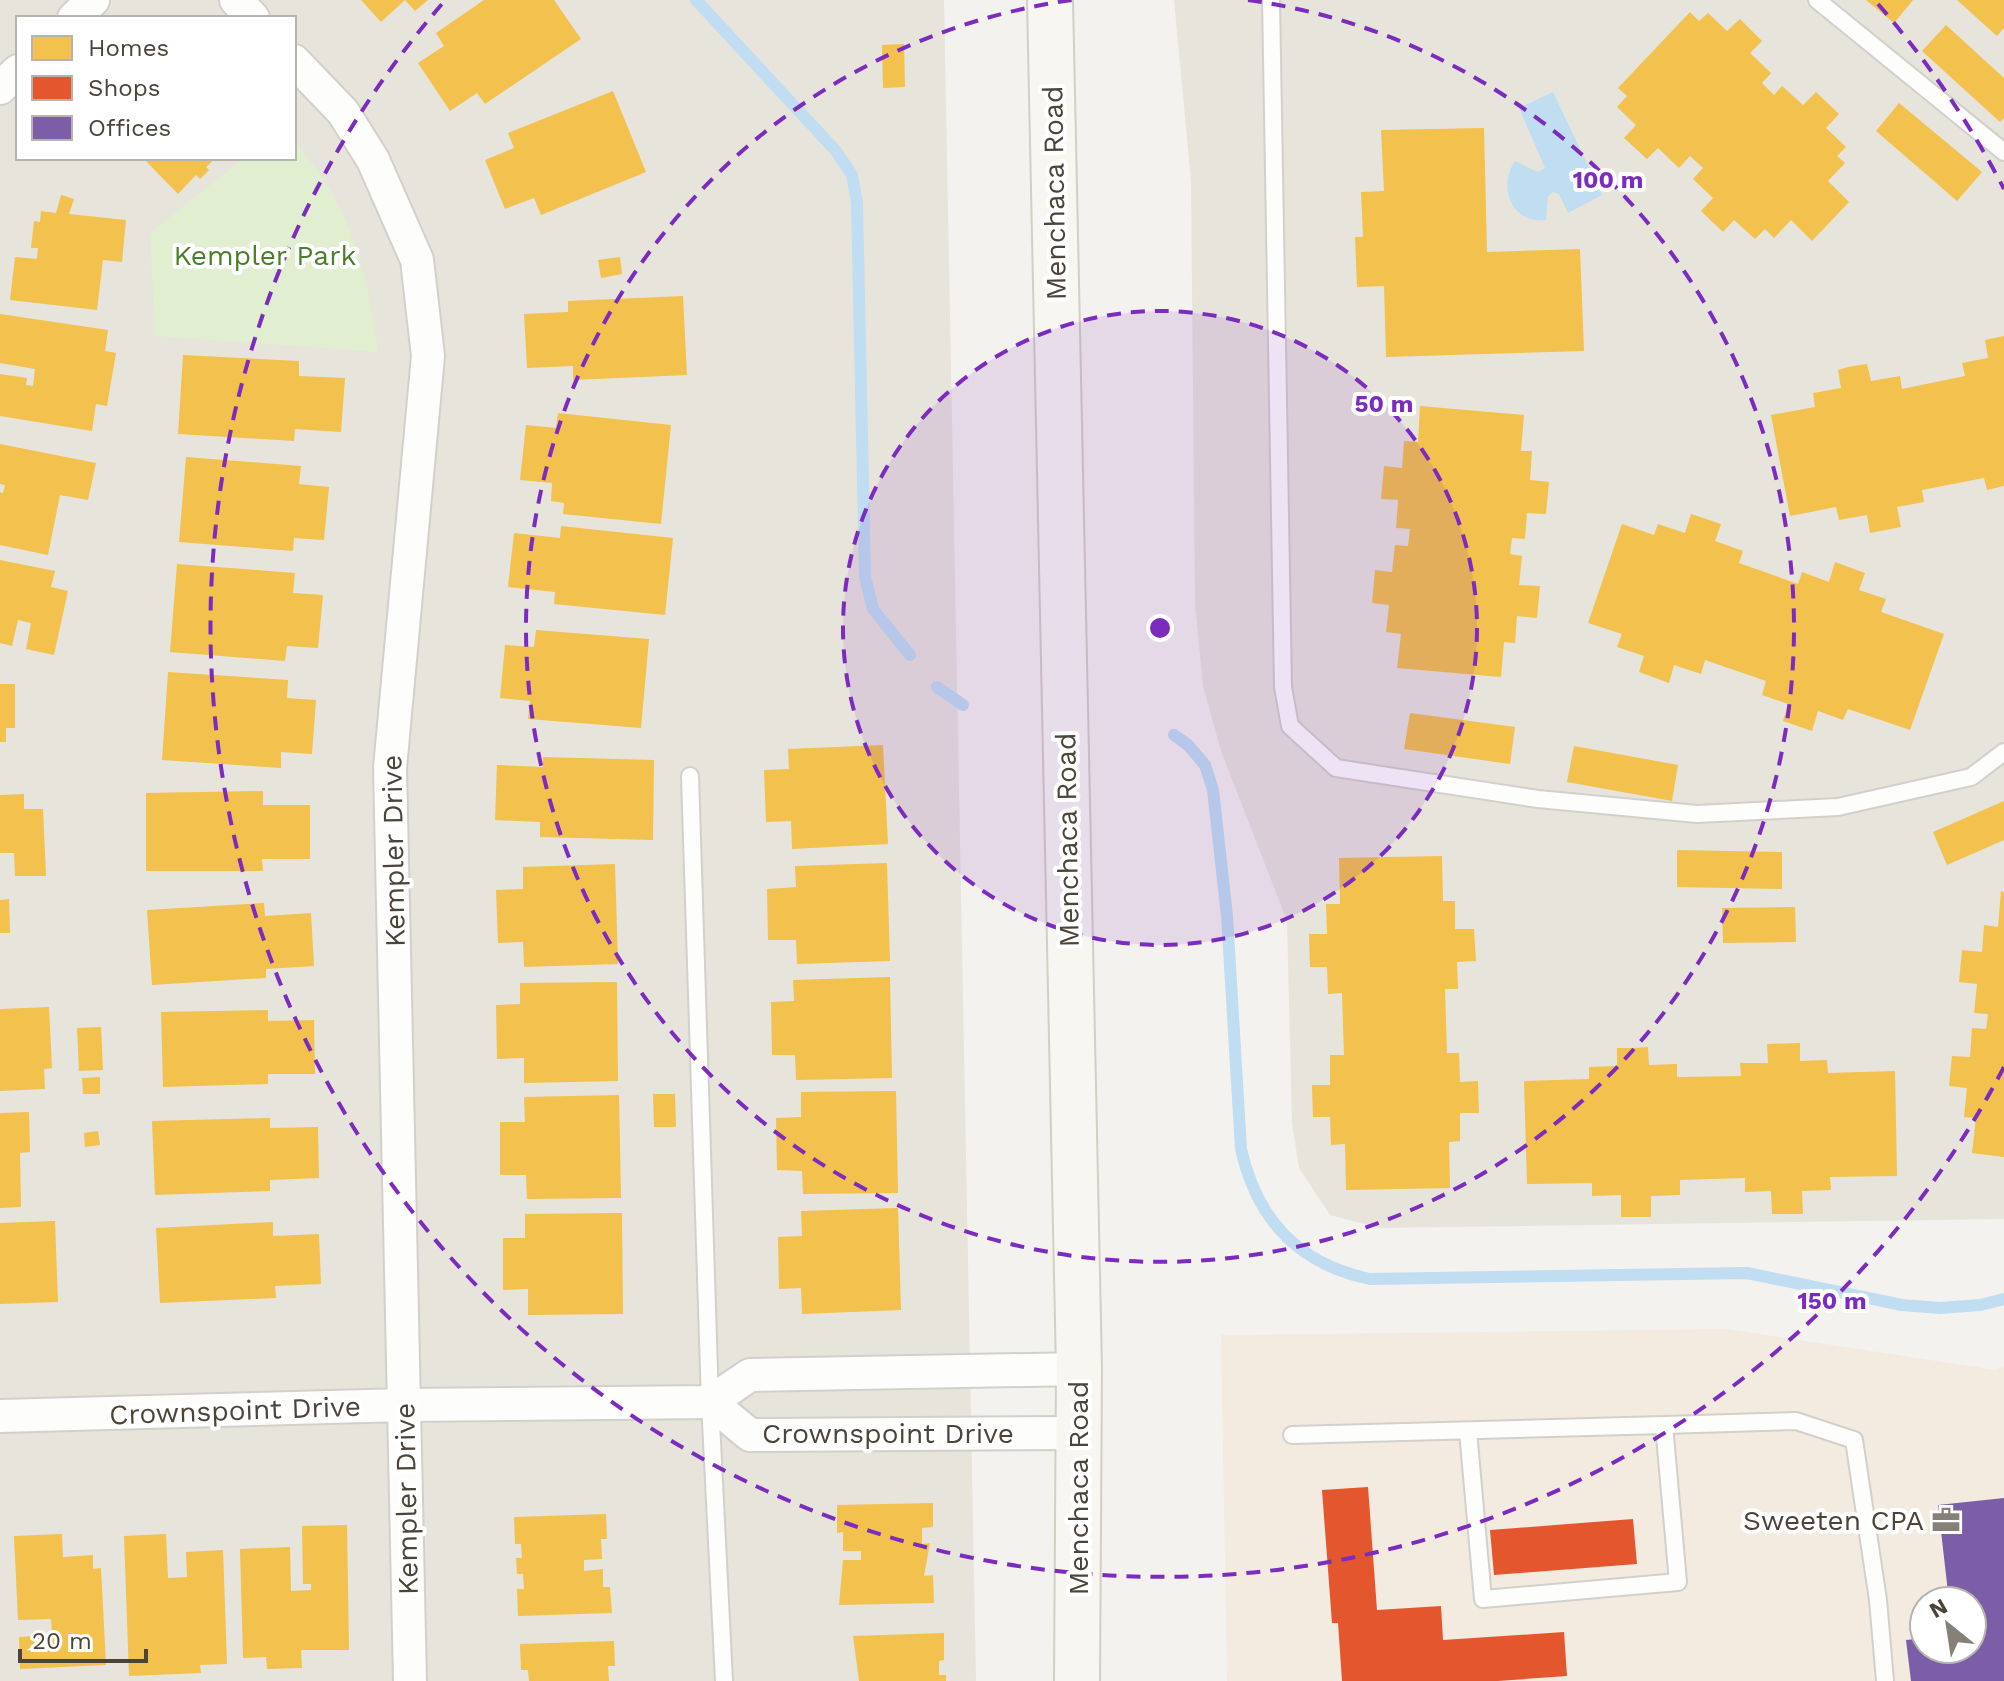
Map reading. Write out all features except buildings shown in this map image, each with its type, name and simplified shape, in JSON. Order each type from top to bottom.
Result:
[{"type":"main road","name":"Menchaca Road","points":[[1050,0],[1079,1369],[1077,1681]]},
{"type":"street","points":[[76,16],[93,0]]},
{"type":"street","points":[[236,0],[251,16]]},
{"type":"street","name":"Kempler Drive","points":[[296,63],[343,112],[373,160],[417,260],[425,308],[428,356],[390,768],[410,1681]]},
{"type":"street","points":[[0,88],[16,73]]},
{"type":"street","name":"Crownspoint Drive","points":[[0,1416],[405,1405],[710,1402],[750,1375],[1079,1369]]},
{"type":"street","name":"Crownspoint Drive","points":[[710,1402],[750,1435],[1077,1433]]},
{"type":"lane","points":[[1271,0],[1283,687],[1290,726],[1336,768],[1538,799],[1697,814],[1838,807],[1971,777],[2004,752]]},
{"type":"lane","points":[[1817,0],[2004,152]]},
{"type":"lane","points":[[690,776],[710,1402],[724,1681]]},
{"type":"lane","points":[[1292,1435],[1796,1421],[1854,1440],[1878,1600],[1885,1681]]},
{"type":"lane","points":[[1468,1431],[1483,1599],[1678,1582],[1664,1425]]},
{"type":"shaded area","points":[[0,0],[944,0],[976,1681],[0,1681]]},
{"type":"shaded area","points":[[1174,0],[2004,0],[2004,1219],[1379,1228],[1330,1215],[1299,1168],[1292,1123],[1287,921],[1221,751],[1203,686],[1195,603],[1191,181]]},
{"type":"shaded area","points":[[1727,1329],[1996,1370],[2004,1366],[2004,1681],[1227,1681],[1221,1335]]},
{"type":"green space","name":"Kempler Park","points":[[296,144],[313,165],[343,214],[362,266],[378,352],[155,336],[150,233],[241,160],[296,160]]},
{"type":"water","points":[[1553,92],[1602,195],[1568,213],[1559,194],[1553,192],[1548,196],[1546,220],[1534,220],[1516,210],[1508,192],[1508,181],[1515,161],[1538,172],[1545,168],[1519,108]]},
{"type":"waterway","points":[[696,0],[836,151],[852,175],[857,203],[865,577],[873,609],[910,655]]},
{"type":"waterway","points":[[937,687],[963,705]]},
{"type":"waterway","points":[[1174,735],[1188,745],[1205,765],[1213,790],[1227,916],[1241,1149],[1248,1174],[1270,1217],[1284,1235],[1302,1250],[1344,1272],[1370,1279],[1747,1273],[1902,1305],[1940,1308],[1980,1305],[2004,1299]]},
{"type":"place","name":"Sweeten CPA","points":[[1946,1520]]}]
